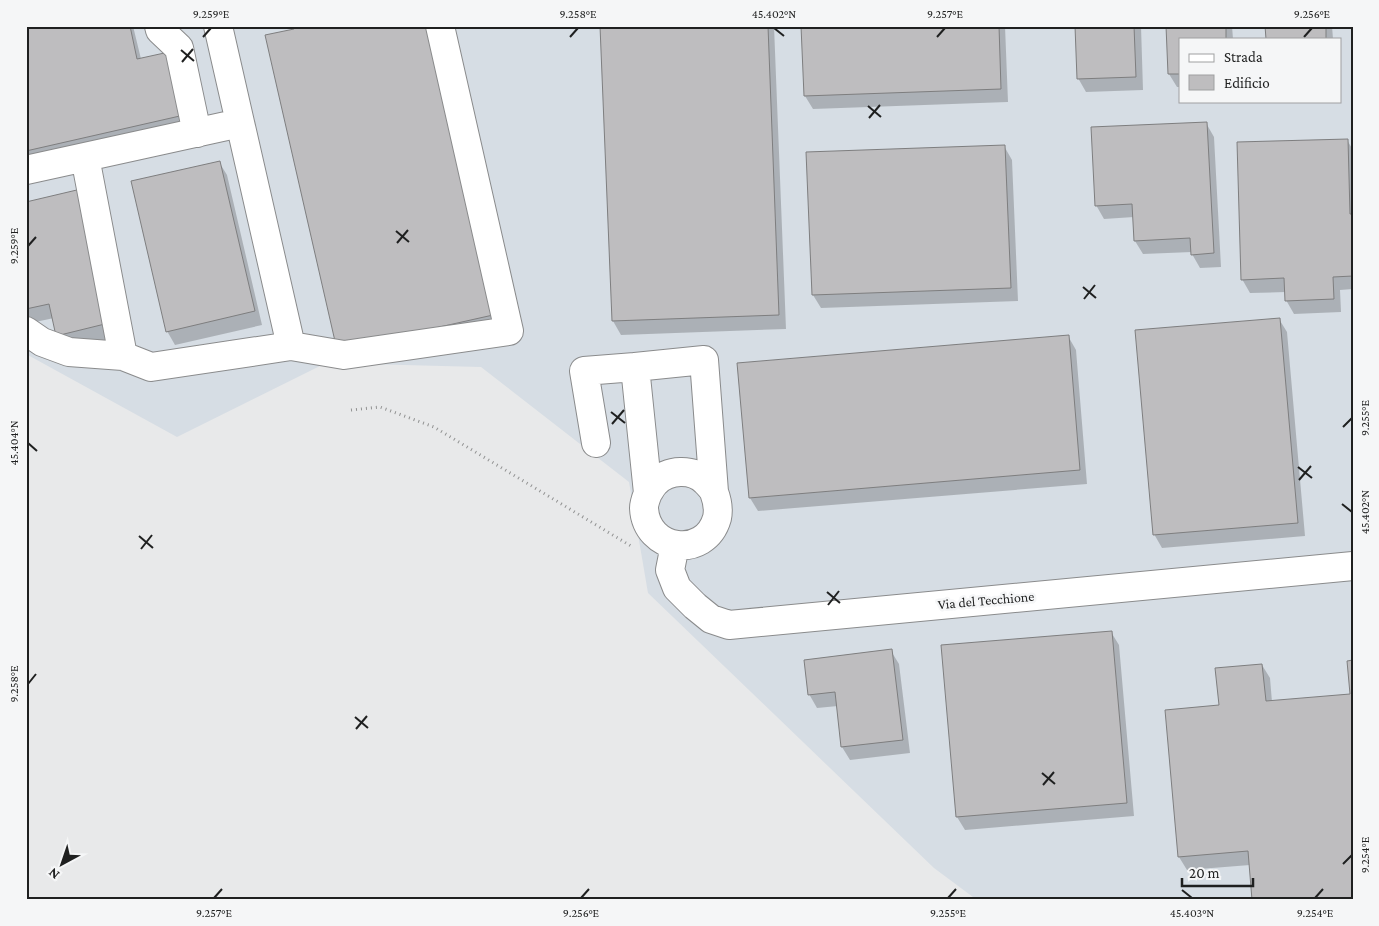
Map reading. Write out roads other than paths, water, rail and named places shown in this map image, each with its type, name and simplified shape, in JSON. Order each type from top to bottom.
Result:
[{"type":"street","points":[[160,26],[160,30],[180,48],[198,132]]},
{"type":"street","points":[[218,26],[291,346]]},
{"type":"street","points":[[26,331],[42,342],[69,352],[122,356],[151,367],[291,346],[344,355],[509,331],[440,26]]},
{"type":"street","points":[[26,170],[240,123]]},
{"type":"street","points":[[85,157],[122,356]]},
{"type":"street","points":[[596,443],[584,371],[704,360],[714,492],[718,504],[717,518],[711,530],[702,540],[689,545],[675,545],[663,541],[652,532],[646,520],[644,506],[648,493],[655,482],[667,474],[680,472],[694,474],[706,481],[714,492]]},
{"type":"street","points":[[635,367],[648,493]]},
{"type":"street","name":"Via del Tecchione","points":[[675,545],[670,570],[677,588],[711,619],[729,625],[1353,566]]}]
